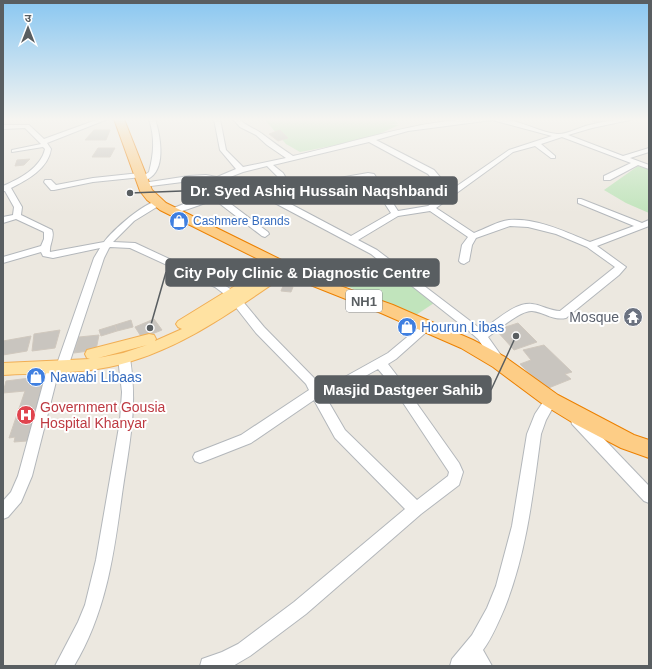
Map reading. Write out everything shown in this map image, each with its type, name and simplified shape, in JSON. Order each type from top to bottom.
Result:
[{"type":"highway","name":"NH1","points":[[131,150],[149,196],[172,212],[313,281],[428,326],[467,344],[499,362],[551,400],[628,442],[649,449]]},
{"type":"main road","points":[[3,369],[59,363],[118,349],[152,338],[184,324],[234,298],[282,267]]},
{"type":"main road","points":[[59,363],[92,364],[124,358],[169,341],[212,319],[234,298]]},
{"type":"street","points":[[17,216],[18,207],[5,188],[32,172],[45,160],[48,153],[47,150]]},
{"type":"street","points":[[142,180],[152,173],[158,150]]},
{"type":"street","points":[[223,150],[240,170]]},
{"type":"street","points":[[279,150],[291,158]]},
{"type":"street","points":[[218,179],[240,170],[326,150]]},
{"type":"street","points":[[391,150],[431,172],[442,185],[455,191]]},
{"type":"street","points":[[351,240],[396,214],[420,212],[431,208],[513,150]]},
{"type":"street","points":[[545,150],[553,157]]},
{"type":"street","points":[[600,150],[649,167]]},
{"type":"street","points":[[622,158],[630,157],[648,150]]},
{"type":"street","points":[[267,163],[280,175],[291,194]]},
{"type":"street","points":[[607,178],[637,163]]},
{"type":"street","points":[[276,200],[331,182],[368,175],[371,176],[396,214]]},
{"type":"street","points":[[48,182],[54,188],[93,180],[206,178],[218,179],[249,189],[276,200],[335,233],[374,252],[464,320],[482,336],[499,362]]},
{"type":"street","points":[[172,212],[189,205],[249,189]]},
{"type":"street","points":[[216,197],[265,234]]},
{"type":"street","points":[[581,202],[646,224]]},
{"type":"street","points":[[3,512],[16,497],[25,476],[59,363],[98,258],[106,244],[134,217],[157,203]]},
{"type":"street","points":[[431,208],[473,236]]},
{"type":"street","points":[[3,220],[17,216],[48,230],[50,237],[45,248],[46,254],[57,255],[106,244],[127,244],[137,247],[210,281],[234,298],[260,330],[304,374],[340,434],[416,509]]},
{"type":"street","points":[[464,261],[467,245],[473,236],[509,223],[522,223],[560,232],[590,245],[621,267],[562,315],[553,315],[538,308],[527,307],[521,309],[482,336]]},
{"type":"street","points":[[590,245],[646,224]]},
{"type":"street","points":[[3,260],[45,248]]},
{"type":"street","points":[[313,281],[390,264]]},
{"type":"street","points":[[200,457],[246,439],[316,392],[347,381],[380,363],[400,350],[428,326]]},
{"type":"street","points":[[64,666],[74,652],[88,621],[96,597],[110,524],[128,399],[124,358]]},
{"type":"street","points":[[208,666],[226,660],[244,650],[275,627],[300,608],[416,509],[454,480],[456,472],[418,418],[394,380],[380,363]]},
{"type":"street","points":[[459,666],[478,659],[504,590],[514,561],[534,434],[540,418],[551,400]]},
{"type":"street","points":[[565,408],[649,496]]},
{"type":"green space","points":[[297,150],[309,150],[300,152]]},
{"type":"green space","points":[[638,166],[649,169],[649,213],[626,203],[604,190]]},
{"type":"green space","points":[[386,267],[434,303],[416,315],[341,284],[342,277]]},
{"type":"building","points":[[97,150],[114,150],[110,157],[92,157]]},
{"type":"building","points":[[30,159],[24,165],[15,166],[17,160]]},
{"type":"building","points":[[283,286],[293,287],[291,292],[281,291]]},
{"type":"building","points":[[154,319],[162,330],[142,338],[135,327]]},
{"type":"building","points":[[131,320],[133,327],[117,331],[115,325]]},
{"type":"building","points":[[518,323],[537,342],[514,350],[496,330]]},
{"type":"building","points":[[115,325],[117,331],[101,336],[99,330]]},
{"type":"building","points":[[60,330],[55,348],[32,351],[34,334]]},
{"type":"building","points":[[99,335],[96,350],[74,353],[79,337]]},
{"type":"building","points":[[31,336],[27,351],[3,355],[3,341]]},
{"type":"building","points":[[544,345],[572,372],[565,374],[571,379],[546,389],[520,364],[531,360],[523,350]]},
{"type":"building","name":"Government Gousia Hospital Khanyar","points":[[46,376],[27,441],[14,442],[15,437],[9,438],[25,391],[3,393],[6,381]]},
{"type":"place","name":"Dr. Syed Ashiq Hussain Naqshbandi","points":[[130,193]]},
{"type":"place","name":"Cashmere Brands","points":[[179,221]]},
{"type":"place","name":"Mosque","points":[[633,317]]},
{"type":"place","name":"Hourun Libas","points":[[407,327]]},
{"type":"place","name":"City Poly Clinic & Diagnostic Centre","points":[[150,328]]},
{"type":"place","name":"Masjid Dastgeer Sahib","points":[[516,336]]},
{"type":"place","name":"Nawabi Libaas","points":[[36,377]]},
{"type":"place","name":"Government Gousia Hospital Khanyar","points":[[26,415]]}]
